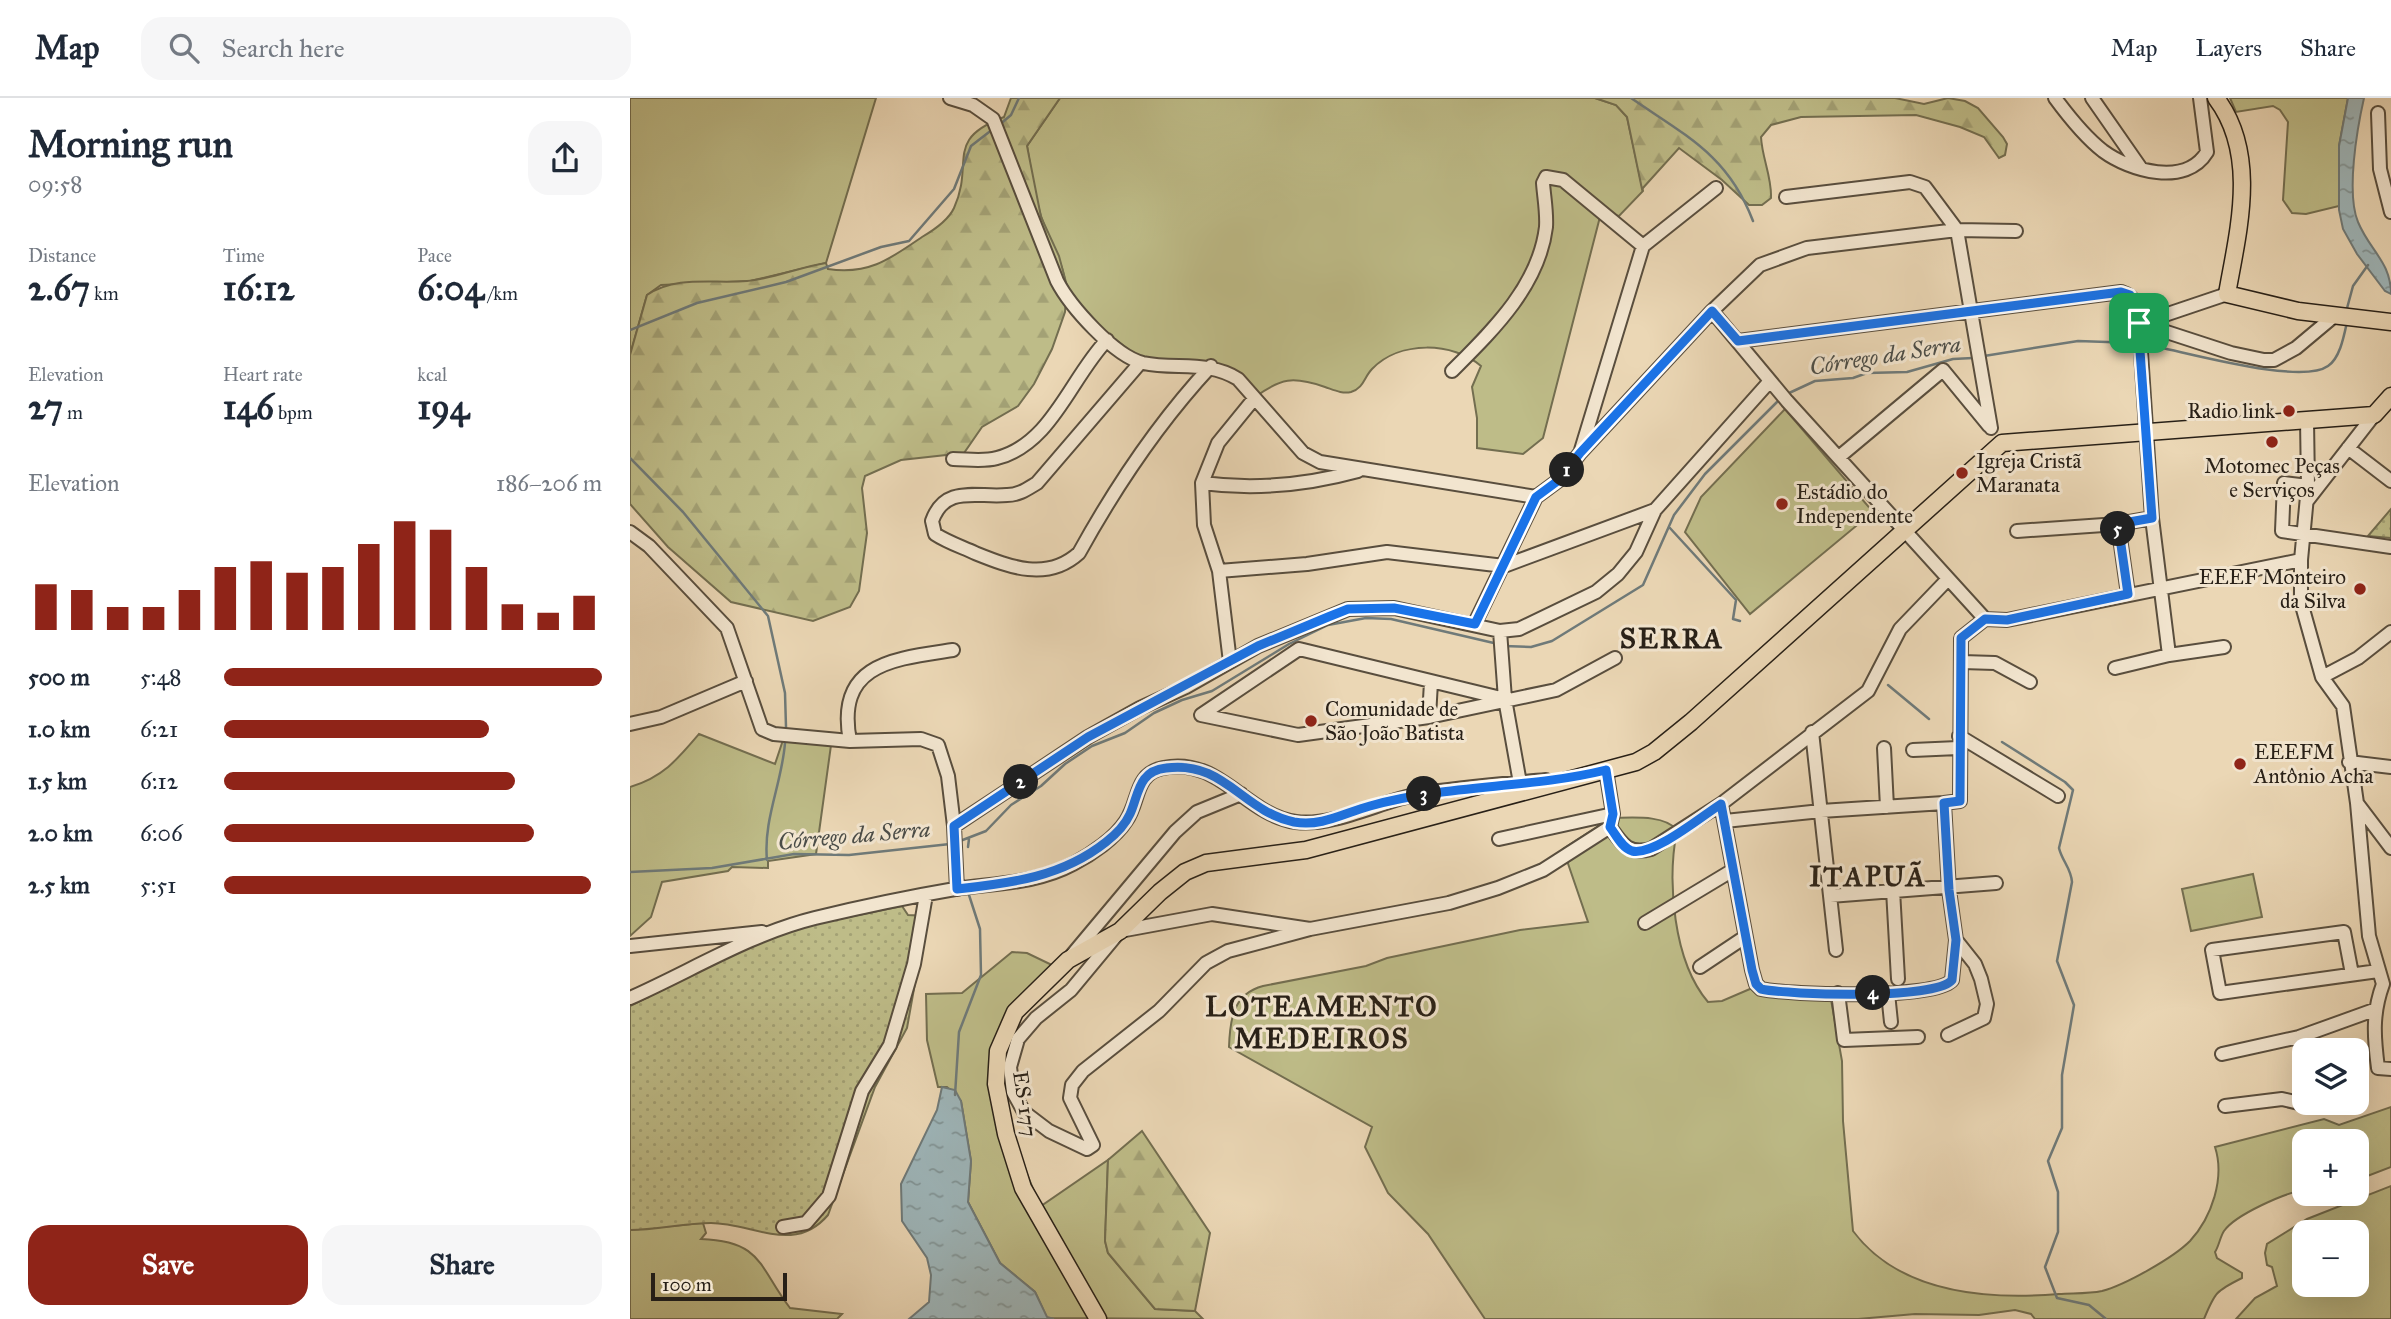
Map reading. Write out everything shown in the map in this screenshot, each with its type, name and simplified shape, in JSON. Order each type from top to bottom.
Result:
[{"type":"main road","points":[[2216,98],[2230,125],[2242,176],[2241,223],[2227,294],[2253,303],[2391,322]]},
{"type":"main road","points":[[2002,443],[2374,415],[2391,396]]},
{"type":"main road","name":"ES-177","points":[[1098,1319],[1023,1188],[1006,1134],[996,1084],[998,1051],[1015,1013],[1068,960],[1120,931],[1185,872],[1206,863],[1306,850],[1524,786],[1636,762],[1671,739],[2002,443]]},
{"type":"street","points":[[950,98],[973,105],[993,119],[1057,281],[1068,302],[1107,340],[1140,363],[1211,366],[1238,379],[1253,400],[1303,453],[1320,462],[1359,471],[1414,475],[1536,497]]},
{"type":"street","points":[[2055,98],[2072,120],[2104,151],[2141,167],[2172,173],[2184,171],[2202,159],[2208,141],[2200,98]]},
{"type":"street","points":[[2092,98],[2141,167]]},
{"type":"street","points":[[2378,113],[2380,169],[2391,212]]},
{"type":"street","points":[[1452,371],[1500,323],[1531,272],[1545,227],[1543,183],[1546,177],[1563,180],[1643,246]]},
{"type":"street","points":[[1786,197],[1899,183],[1919,184],[1940,204],[1957,230],[1991,428]]},
{"type":"street","points":[[1580,453],[1643,246],[1716,188]]},
{"type":"street","points":[[1475,624],[1536,497],[1559,480],[1580,453],[1712,311],[1760,265],[1784,254],[1807,248],[1957,230],[2016,231]]},
{"type":"street","points":[[1738,341],[1971,309],[2121,292],[2135,300],[2141,327],[2140,350],[2152,518],[2169,655]]},
{"type":"street","points":[[2141,327],[2227,294]]},
{"type":"street","points":[[1712,311],[1783,396],[1985,619]]},
{"type":"street","points":[[2141,327],[2264,360],[2274,359],[2296,348],[2342,317]]},
{"type":"street","points":[[953,459],[998,458],[1017,450],[1059,409],[1085,365],[1107,340]]},
{"type":"street","points":[[1140,363],[1037,483],[1008,495],[966,493],[947,499],[932,521],[935,534],[1004,565],[1026,571],[1051,570],[1068,563],[1079,553],[1145,444],[1176,403],[1211,366]]},
{"type":"street","points":[[1839,457],[1943,370],[2002,443]]},
{"type":"street","points":[[954,837],[1088,737],[1258,646],[1348,609],[1394,608],[1500,631],[1519,629],[1596,592],[1618,575],[1636,552],[1655,510],[1770,381]]},
{"type":"street","points":[[1230,662],[1219,571],[1207,540],[1202,483],[1218,443],[1253,400]]},
{"type":"street","points":[[2307,502],[2374,415]]},
{"type":"street","points":[[2307,420],[2308,486],[2301,560],[2301,602],[2322,677],[2343,706],[2357,803],[2369,936],[2378,971],[2387,982],[2374,1010],[2378,1068],[2391,1069]]},
{"type":"street","points":[[2348,448],[2391,481]]},
{"type":"street","points":[[1202,483],[1238,488],[1273,486],[1330,479],[1359,471]]},
{"type":"street","points":[[2308,486],[2284,483],[2281,531],[2391,547]]},
{"type":"street","points":[[1219,571],[1307,564],[1387,552],[1504,566],[1655,510]]},
{"type":"street","points":[[2017,531],[2118,524],[2152,518]]},
{"type":"street","points":[[2118,524],[2128,594]]},
{"type":"street","points":[[630,532],[649,545],[723,621],[739,654],[758,723],[767,732],[850,741],[921,739],[938,745],[948,776],[957,889]]},
{"type":"street","points":[[1725,821],[1960,801],[1958,742],[1961,638],[1985,619],[2007,620],[2301,560]]},
{"type":"street","points":[[1606,770],[1612,820],[1624,847],[1640,851],[1651,849],[1721,804],[1811,732],[1868,691],[1900,629],[1948,579]]},
{"type":"street","points":[[630,946],[773,930],[926,895],[1031,880],[1074,864],[1107,841],[1125,823],[1142,780],[1162,768],[1196,768],[1230,785],[1267,812],[1293,821],[1314,824],[1419,794],[1524,786],[1505,699],[1500,631]]},
{"type":"street","points":[[2322,677],[2358,659],[2391,632]]},
{"type":"street","points":[[2115,668],[2169,655],[2224,647]]},
{"type":"street","points":[[1505,699],[1299,649],[1201,715],[1298,735],[1429,717],[1556,690],[1615,658]]},
{"type":"street","points":[[850,741],[846,719],[848,702],[860,678],[877,667],[899,659],[953,650]]},
{"type":"street","points":[[1962,662],[1995,663],[2030,682]]},
{"type":"street","points":[[630,724],[661,717],[746,681]]},
{"type":"street","points":[[1429,717],[1431,682]]},
{"type":"street","points":[[1811,732],[1836,950]]},
{"type":"street","points":[[1913,750],[1958,742],[2058,796]]},
{"type":"street","points":[[1884,748],[1887,807]]},
{"type":"street","points":[[2349,762],[2391,767]]},
{"type":"street","points":[[1068,960],[1175,832],[1197,812],[1241,794]]},
{"type":"street","points":[[1721,804],[1756,984],[1761,989],[1888,993],[1923,992],[1948,985],[1952,980],[1956,940],[1949,886],[1944,803]]},
{"type":"street","points":[[2357,803],[2391,848]]},
{"type":"street","points":[[1499,839],[1612,820]]},
{"type":"street","points":[[1310,929],[1213,914],[1120,931],[1071,990],[1036,1018],[1018,1039],[1010,1067],[1013,1092],[1024,1112],[1049,1131],[1087,1149],[1093,1145],[1070,1098],[1072,1085],[1083,1071],[1159,1011],[1206,963],[1228,951],[1310,929],[1449,903],[1498,888],[1543,870],[1612,820]]},
{"type":"street","points":[[1645,923],[1733,870]]},
{"type":"street","points":[[1830,896],[1996,883]]},
{"type":"street","points":[[1893,890],[1898,979]]},
{"type":"street","points":[[783,1227],[806,1223],[829,1196],[862,1091],[890,1045],[914,964],[926,895]]},
{"type":"street","points":[[630,998],[773,930]]},
{"type":"street","points":[[2352,974],[2344,932],[2213,950],[2220,993],[2378,971]]},
{"type":"street","points":[[1700,967],[1745,937]]},
{"type":"street","points":[[1948,1035],[1984,1018],[1987,1004],[1975,964],[1956,940]]},
{"type":"street","points":[[1838,993],[1844,1040],[1918,1037]]},
{"type":"street","points":[[1888,993],[1891,1022]]},
{"type":"street","points":[[2222,1054],[2299,1037],[2374,1010]]},
{"type":"street","points":[[2225,1106],[2281,1099],[2292,1101]]},
{"type":"green space","points":[[630,98],[876,98],[826,263],[750,281],[661,285],[647,295],[630,355]]},
{"type":"green space","points":[[1011,98],[1060,98],[1027,146],[1041,217],[1059,256],[1067,286],[1065,312],[1052,349],[1034,384],[1018,406],[982,427],[964,453],[901,460],[865,476],[862,488],[867,533],[859,591],[850,607],[813,621],[731,602],[668,547],[630,504],[630,355],[647,295],[670,285],[757,280],[826,263],[828,269],[842,270],[855,270],[878,264],[936,228],[948,217],[960,192],[967,144],[973,134],[1004,117]]},
{"type":"green space","points":[[1060,98],[1595,98],[1616,105],[1627,117],[1643,191],[1619,216],[1601,213],[1543,438],[1523,454],[1477,448],[1477,418],[1472,387],[1481,366],[1456,352],[1442,349],[1411,349],[1397,353],[1372,369],[1361,385],[1351,392],[1341,392],[1296,380],[1272,386],[1255,397],[1227,367],[1141,360],[1066,299],[1064,276],[1039,207],[1027,146]]},
{"type":"green space","points":[[1595,98],[1895,98],[1924,104],[1948,98],[1965,101],[1978,108],[2007,144],[2005,155],[1999,158],[1984,137],[1960,127],[1916,115],[1801,117],[1771,125],[1761,137],[1771,198],[1762,205],[1749,205],[1722,180],[1679,148],[1642,189],[1627,117],[1616,105]]},
{"type":"green space","points":[[2230,98],[2348,98],[2339,146],[2339,206],[2306,214],[2292,213],[2283,200],[2288,122],[2280,110],[2273,106],[2236,112]]},
{"type":"green space","name":"Estádio do Independente","points":[[1785,409],[1873,512],[1750,614],[1685,532],[1701,497]]},
{"type":"green space","points":[[2391,509],[2391,538],[2368,536]]},
{"type":"green space","points":[[699,734],[775,764],[785,734],[832,738],[816,854],[768,861],[768,868],[732,867],[728,871],[662,882],[651,917],[630,936],[630,787],[661,773]]},
{"type":"green space","points":[[1611,818],[1664,821],[1677,830],[1673,896],[1680,943],[1696,985],[1708,1002],[1722,1001],[1764,983],[1772,988],[1830,994],[1842,1061],[1843,1121],[1853,1231],[1872,1252],[1895,1268],[1920,1280],[1947,1288],[2003,1296],[2086,1293],[2112,1288],[2161,1263],[2190,1241],[2198,1231],[2210,1209],[2217,1184],[2218,1159],[2215,1147],[2324,1119],[2339,1125],[2391,1107],[2391,1167],[2369,1175],[2369,1129],[2292,1129],[2292,1193],[2249,1212],[2223,1233],[2215,1252],[2217,1258],[2242,1273],[2242,1278],[2217,1293],[2204,1319],[2035,1319],[2031,1314],[2015,1310],[1979,1315],[1915,1314],[1858,1319],[1485,1319],[1428,1234],[1388,1193],[1365,1147],[1372,1127],[1229,1047],[1232,1018],[1239,1001],[1263,986],[1366,966],[1387,958],[1520,930],[1588,922],[1563,849]]},
{"type":"green space","points":[[2253,874],[2262,917],[2191,931],[2182,889]]},
{"type":"green space","points":[[902,906],[908,915],[927,916],[907,1028],[875,1087],[828,1215],[815,1227],[787,1235],[711,1223],[630,1230],[630,1006],[755,943],[800,927]]},
{"type":"green space","points":[[1012,952],[1027,953],[1056,967],[1008,1032],[1003,1057],[1003,1078],[1011,1124],[1025,1169],[1041,1206],[1108,1160],[1105,1241],[1108,1253],[1155,1309],[1195,1311],[1203,1319],[1047,1318],[1035,1292],[1000,1263],[968,1202],[971,1161],[961,1101],[947,1087],[938,1087],[927,1040],[926,994],[962,993]]},
{"type":"green space","points":[[1142,1131],[1210,1233],[1195,1311],[1155,1309],[1108,1253],[1105,1241],[1108,1160]]},
{"type":"green space","points":[[2391,1186],[2391,1319],[2236,1319],[2255,1298],[2277,1286],[2272,1267],[2267,1265],[2267,1244],[2292,1228],[2292,1297],[2369,1297],[2369,1220],[2305,1220],[2340,1206],[2369,1206],[2369,1195]]},
{"type":"green space","points":[[703,1223],[706,1233],[701,1239],[737,1245],[748,1251],[765,1269],[790,1308],[842,1314],[837,1319],[630,1319],[630,1230]]},
{"type":"water","points":[[2348,98],[2364,98],[2354,161],[2355,210],[2363,232],[2388,273],[2391,294],[2385,291],[2357,254],[2343,229],[2339,210],[2339,146]]},
{"type":"water","points":[[942,1087],[955,1090],[961,1101],[971,1161],[968,1202],[1000,1263],[1035,1292],[1047,1317],[1054,1319],[909,1319],[929,1302],[931,1275],[927,1258],[902,1221],[901,1184],[937,1110]]},
{"type":"waterway","points":[[998,126],[1011,115],[1019,98]]},
{"type":"waterway","points":[[1631,98],[1687,136],[1718,163],[1743,198],[1753,221]]},
{"type":"waterway","points":[[630,330],[697,303],[786,282],[881,247],[909,241],[954,189],[971,146],[993,129]]},
{"type":"waterway","name":"Córrego da Serra","points":[[2346,312],[2353,286],[2368,265]]},
{"type":"waterway","name":"Córrego da Serra","points":[[2143,344],[2239,365],[2292,372],[2314,371],[2328,366],[2336,358],[2347,322]]},
{"type":"waterway","name":"Córrego da Serra","points":[[1984,356],[2078,341],[2136,343]]},
{"type":"waterway","name":"Córrego da Serra","points":[[1787,394],[1815,381],[1853,378],[1867,373],[1907,372],[1953,359],[1973,358]]},
{"type":"waterway","name":"Córrego da Serra","points":[[1504,646],[1531,647],[1552,641],[1643,585],[1674,515],[1705,474],[1779,400]]},
{"type":"waterway","points":[[630,458],[683,512],[768,616],[785,693],[786,727]]},
{"type":"waterway","points":[[1669,527],[1736,600],[1733,619],[1740,621]]},
{"type":"waterway","name":"Córrego da Serra","points":[[960,841],[986,831],[1011,805],[1041,786],[1065,764],[1092,746],[1125,733],[1154,713],[1182,700],[1212,691],[1289,644],[1328,625],[1366,618],[1391,619],[1498,644]]},
{"type":"waterway","points":[[1888,685],[1929,719]]},
{"type":"waterway","points":[[2002,742],[2065,782],[2073,790],[2059,848],[2072,882],[2057,961],[2074,1005],[2062,1075],[2062,1128],[2048,1161],[2058,1192],[2058,1232],[2045,1267],[2057,1298],[2089,1305],[2106,1319]]},
{"type":"waterway","points":[[767,860],[770,816],[785,743]]},
{"type":"waterway","name":"Córrego da Serra","points":[[968,847],[969,839]]},
{"type":"waterway","name":"Córrego da Serra","points":[[630,872],[712,868],[794,854],[849,855],[950,844]]},
{"type":"waterway","points":[[955,1095],[959,1032],[981,975],[980,929],[969,895]]},
{"type":"place","name":"Radio link","points":[[2289,411]]},
{"type":"place","name":"Motomec Peças e Serviços","points":[[2272,442]]},
{"type":"place","name":"Igreja Cristã Maranata","points":[[1962,473]]},
{"type":"place","name":"Estádio do Independente","points":[[1782,504]]},
{"type":"place","name":"EEEF Monteiro da Silva","points":[[2360,589]]},
{"type":"place","name":"Comunidade de São João Batista","points":[[1311,721]]},
{"type":"place","name":"EEEFM Antônio Acha","points":[[2240,764]]},
{"type":"district","name":"SERRA","points":[[1672,638]]},
{"type":"district","name":"ITAPUÃ","points":[[1868,876]]},
{"type":"district","name":"LOTEAMENTO MEDEIROS","points":[[1322,1022]]},
{"type":"route","points":[[2121,292],[2135,300],[2139,323],[2152,518],[2118,524],[2128,594],[2007,620],[1985,619],[1961,638],[1958,751],[1960,801],[1944,803],[1949,890],[1956,940],[1952,980],[1941,989],[1923,992],[1819,994],[1761,989],[1756,984],[1752,970],[1721,804],[1651,849],[1631,851],[1624,847],[1610,827],[1613,814],[1606,770],[1571,778],[1419,794],[1369,806],[1314,824],[1293,821],[1267,812],[1248,801],[1221,778],[1204,770],[1187,766],[1162,768],[1142,780],[1125,823],[1107,841],[1074,864],[1031,880],[957,889],[954,826],[1088,737],[1140,708],[1186,687],[1258,646],[1348,609],[1366,607],[1394,608],[1475,624],[1536,497],[1559,480],[1580,453],[1712,311],[1738,341],[1820,328],[2121,292]]}]
